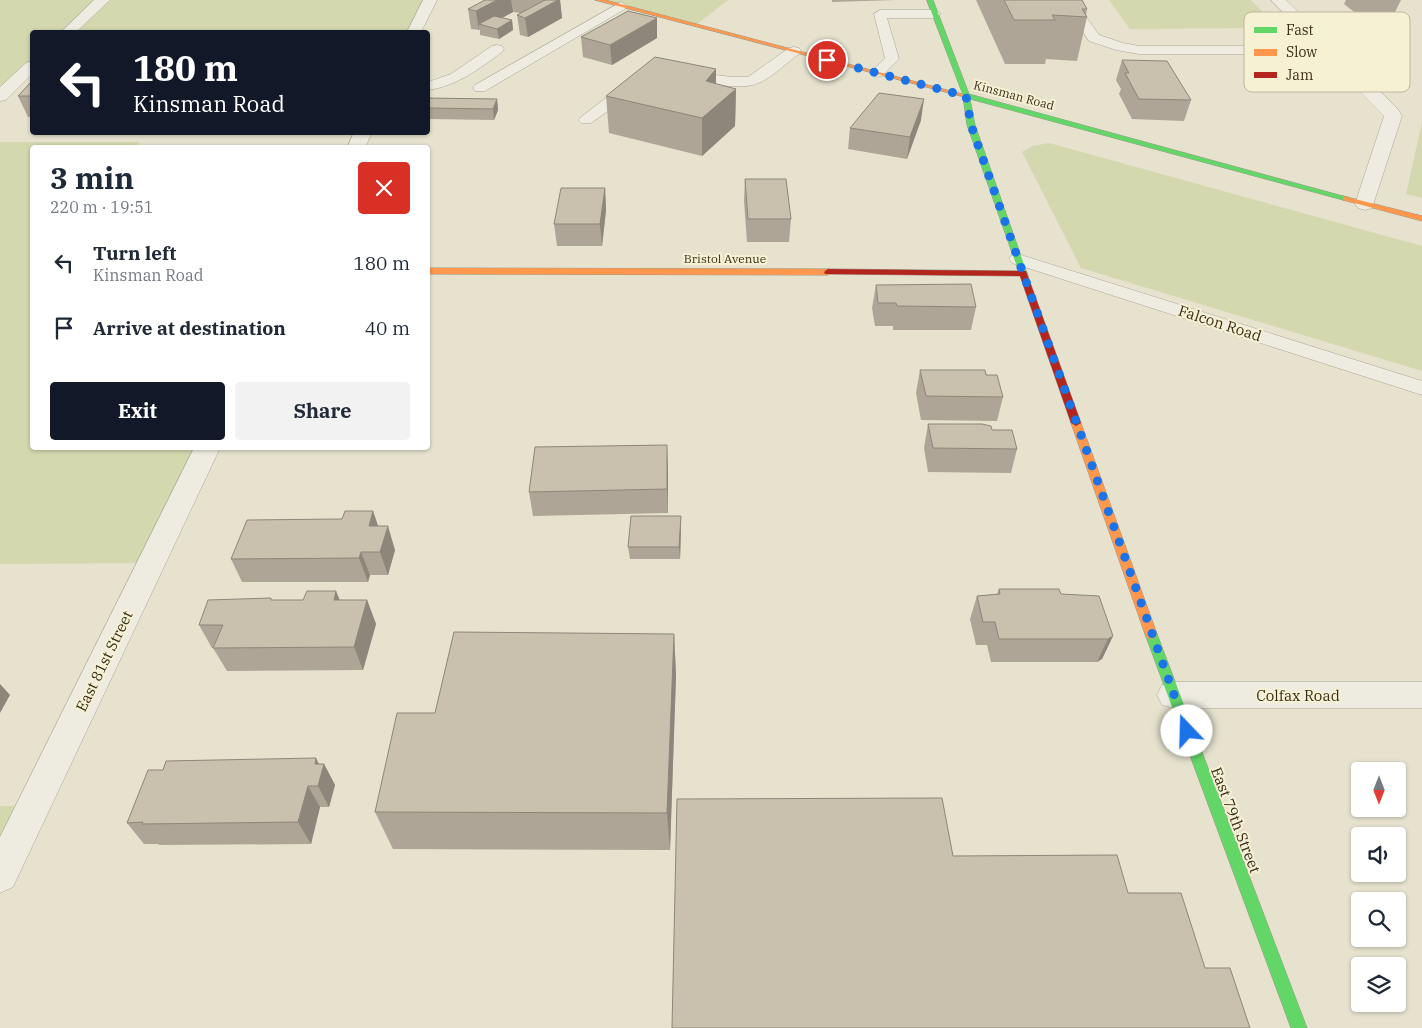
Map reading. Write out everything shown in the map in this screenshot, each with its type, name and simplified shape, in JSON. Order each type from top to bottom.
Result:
[{"type":"main road","name":"Kinsman Road","points":[[598,0],[966,96],[1422,219]]},
{"type":"main road","name":"East 79th Street","points":[[930,0],[966,96],[971,125],[1020,266],[1173,695],[1299,1028]]},
{"type":"main road","name":"Bristol Avenue","points":[[430,271],[1020,266]]},
{"type":"street","points":[[70,30],[103,0]]},
{"type":"street","points":[[415,30],[430,0]]},
{"type":"street","points":[[1278,0],[1290,12]]},
{"type":"street","points":[[0,96],[30,68]]},
{"type":"street","points":[[1365,204],[1392,116],[1370,92]]},
{"type":"street","name":"East 81st Street","points":[[0,875],[206,450]]},
{"type":"street","name":"Colfax Road","points":[[1173,695],[1422,695]]},
{"type":"lane","points":[[1068,0],[1094,38],[1121,47],[1139,50],[1244,50]]},
{"type":"lane","points":[[480,88],[621,6]]},
{"type":"lane","points":[[877,73],[892,59],[880,14],[935,14]]},
{"type":"lane","points":[[430,86],[443,83],[459,76],[497,49]]},
{"type":"lane","points":[[670,75],[706,76],[728,82],[750,81],[794,51]]},
{"type":"lane","points":[[586,120],[624,92],[648,80]]},
{"type":"lane","name":"Falcon Road","points":[[1020,266],[1422,388]]},
{"type":"green space","points":[[0,0],[430,0],[415,30],[30,30],[30,68],[0,96]]},
{"type":"green space","points":[[598,0],[728,0],[696,25]]},
{"type":"green space","points":[[1109,0],[1251,0],[1263,12],[1244,12],[1244,28],[1130,29]]},
{"type":"green space","points":[[1422,122],[1422,198],[1406,194]]},
{"type":"green space","points":[[0,142],[140,142],[137,145],[30,145],[30,450],[206,450],[151,563],[0,564]]},
{"type":"green space","points":[[1049,143],[1422,246],[1422,371],[1081,268],[1022,152],[1033,146]]},
{"type":"green space","points":[[0,806],[33,806],[0,875]]},
{"type":"building","points":[[485,0],[497,0],[476,11],[468,9]]},
{"type":"building","points":[[545,0],[558,0],[525,18],[517,15]]},
{"type":"building","points":[[1004,0],[1082,0],[1087,9],[1082,9],[1087,17],[1052,15],[1055,20],[1014,20]]},
{"type":"building","points":[[628,11],[657,18],[610,45],[581,37]]},
{"type":"building","points":[[494,16],[512,20],[497,29],[479,24]]},
{"type":"building","points":[[655,57],[716,69],[706,81],[736,89],[702,118],[606,96]]},
{"type":"building","points":[[1122,60],[1167,61],[1191,100],[1139,99],[1125,73],[1129,73]]},
{"type":"building","points":[[30,83],[30,96],[18,96]]},
{"type":"building","points":[[879,93],[924,99],[910,137],[850,128]]},
{"type":"building","points":[[430,98],[497,99],[493,109],[430,108]]},
{"type":"building","points":[[745,179],[786,179],[791,219],[748,219]]},
{"type":"building","points":[[561,188],[605,188],[600,224],[554,224]]},
{"type":"building","points":[[971,284],[976,307],[897,306],[896,303],[878,303],[876,285]]},
{"type":"building","points":[[920,370],[985,370],[986,375],[997,375],[1003,397],[926,396]]},
{"type":"building","points":[[928,424],[982,424],[991,426],[992,430],[1012,430],[1017,449],[933,448]]},
{"type":"building","points":[[667,445],[667,489],[529,492],[535,447]]},
{"type":"building","points":[[345,511],[373,511],[369,526],[388,526],[380,552],[361,552],[359,558],[231,559],[247,520],[342,519]]},
{"type":"building","points":[[631,516],[681,516],[679,547],[628,547]]},
{"type":"building","points":[[999,589],[1059,589],[1061,594],[1099,596],[1113,636],[1108,639],[999,639],[995,622],[983,622],[977,596],[1000,594]]},
{"type":"building","points":[[307,591],[336,591],[334,600],[367,600],[354,647],[213,648],[223,625],[199,625],[208,600],[271,598],[271,600],[303,600]]},
{"type":"building","points":[[454,632],[674,634],[667,813],[375,812],[397,713],[435,713]]},
{"type":"building","points":[[316,758],[315,764],[324,764],[318,786],[308,786],[298,822],[127,823],[148,770],[163,770],[166,761]]},
{"type":"building","points":[[942,798],[953,856],[1117,855],[1128,893],[1181,893],[1205,968],[1230,968],[1250,1028],[672,1028],[677,799]]},
{"type":"traffic: fast","points":[[930,0],[966,96],[971,125],[1024,276]]},
{"type":"traffic: fast","points":[[963,95],[1346,198]]},
{"type":"traffic: fast","points":[[1151,634],[1299,1028]]},
{"type":"traffic: slow","points":[[598,0],[963,95]]},
{"type":"traffic: slow","points":[[1346,198],[1422,219]]},
{"type":"traffic: slow","points":[[430,271],[828,272]]},
{"type":"traffic: slow","points":[[1076,423],[1151,634]]},
{"type":"traffic: jam","points":[[828,272],[1023,273]]},
{"type":"traffic: jam","points":[[1024,276],[1076,423]]},
{"type":"route","points":[[827,60],[966,96],[971,125],[1187,731]]}]
